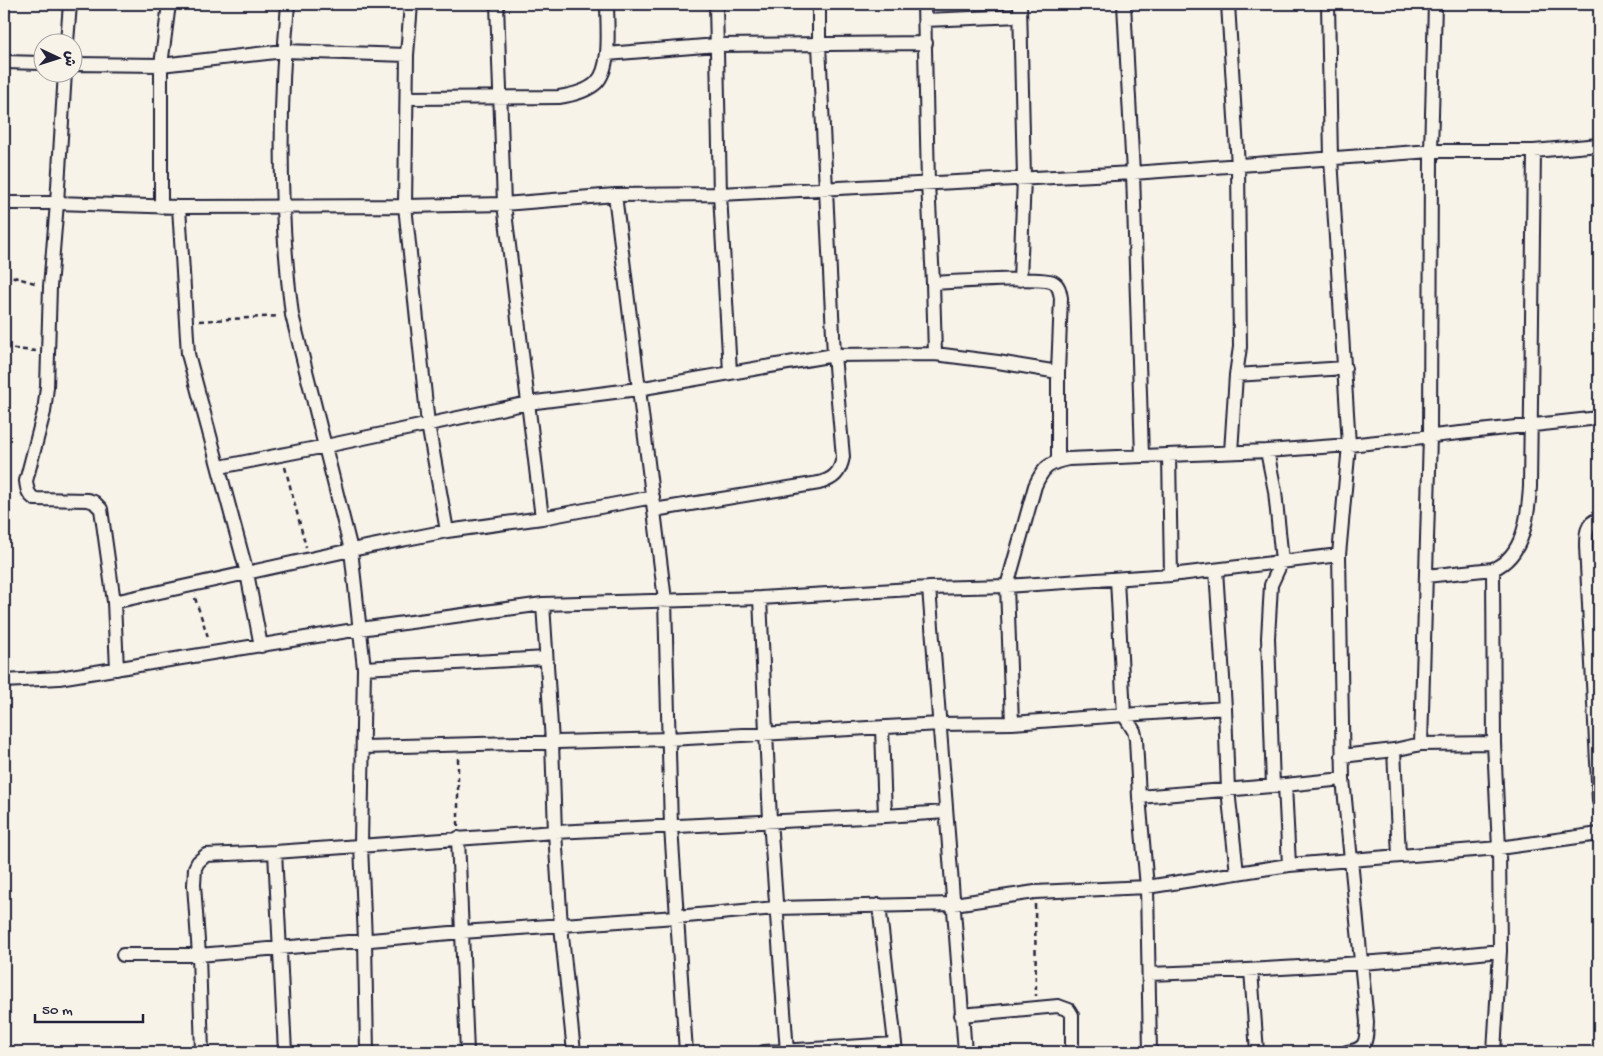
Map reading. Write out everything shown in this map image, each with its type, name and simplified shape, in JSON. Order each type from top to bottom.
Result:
[{"type":"street","points":[[68,32],[70,4]]},
{"type":"street","points":[[161,207],[161,65],[169,4]]},
{"type":"street","points":[[288,4],[284,52],[282,207],[285,254],[292,315],[351,550],[364,668],[361,845],[367,1052]]},
{"type":"street","points":[[411,4],[407,55],[405,206],[428,424],[447,530]]},
{"type":"street","points":[[497,4],[504,204],[542,518]]},
{"type":"street","points":[[407,98],[559,97],[576,94],[596,83],[604,70],[607,54],[607,4]]},
{"type":"street","points":[[716,4],[720,194],[730,372]]},
{"type":"street","points":[[114,602],[190,584],[447,530],[819,483],[830,480],[836,475],[841,468],[843,457],[834,355],[819,45],[819,4]]},
{"type":"street","points":[[924,4],[928,183],[935,354]]},
{"type":"street","points":[[1124,4],[1142,456]]},
{"type":"street","points":[[1228,4],[1238,166],[1240,346],[1236,375],[1231,452]]},
{"type":"street","points":[[1328,4],[1331,158],[1349,445],[1339,555],[1342,756],[1366,1022],[1366,1038],[1363,1049],[1347,1052]]},
{"type":"street","points":[[1421,744],[1430,436],[1431,151],[1435,4]]},
{"type":"street","points":[[925,20],[1020,10],[1024,178],[1020,280]]},
{"type":"street","points":[[607,54],[717,45],[926,43]]},
{"type":"street","points":[[82,64],[161,65],[284,52],[407,55]]},
{"type":"street","points":[[4,62],[32,63]]},
{"type":"street","points":[[64,82],[50,287],[47,387],[44,412],[26,488],[31,497],[35,499],[88,500],[94,502],[101,509],[114,602],[117,669]]},
{"type":"street","points":[[4,203],[161,207],[504,204],[615,195],[826,190],[1132,173],[1431,151],[1534,151],[1599,145]]},
{"type":"street","points":[[1426,576],[1493,569],[1500,566],[1510,558],[1521,538],[1526,522],[1530,487],[1534,151]]},
{"type":"street","points":[[615,195],[665,600],[671,827],[686,1052]]},
{"type":"street","points":[[179,207],[188,354],[220,467],[247,573],[262,646]]},
{"type":"street","points":[[933,283],[1048,280],[1057,285],[1061,298],[1058,372],[1058,461]]},
{"type":"street","points":[[220,467],[528,403],[638,389],[834,355],[935,354],[1058,372]]},
{"type":"street","points":[[1236,375],[1345,368]]},
{"type":"street","points":[[1012,723],[1007,586],[1035,486],[1041,472],[1050,464],[1068,459],[1169,456],[1349,445],[1599,418]]},
{"type":"street","points":[[1267,451],[1275,491],[1282,561],[1271,585],[1268,638],[1279,786],[1289,865]]},
{"type":"street","points":[[1169,456],[1170,575]]},
{"type":"street","points":[[1599,519],[1589,526],[1586,534],[1586,546],[1599,801]]},
{"type":"street","points":[[4,681],[59,678],[360,629],[543,604],[760,598],[929,588],[1007,586],[1170,575],[1339,555]]},
{"type":"street","points":[[1493,569],[1494,743],[1499,848],[1500,951],[1494,1052]]},
{"type":"street","points":[[1216,570],[1228,790],[1237,873]]},
{"type":"street","points":[[1117,579],[1124,715],[1134,731],[1136,739],[1147,887],[1150,1052]]},
{"type":"street","points":[[929,588],[964,1052]]},
{"type":"street","points":[[760,598],[770,820],[787,1051]]},
{"type":"street","points":[[543,604],[561,926],[574,1052]]},
{"type":"street","points":[[364,668],[546,658]]},
{"type":"street","points":[[364,747],[669,739],[940,724],[1012,723],[1225,708]]},
{"type":"street","points":[[882,728],[885,816]]},
{"type":"street","points":[[1342,756],[1394,750],[1421,744],[1494,743]]},
{"type":"street","points":[[1394,750],[1399,856]]},
{"type":"street","points":[[1139,797],[1343,779]]},
{"type":"street","points":[[202,1052],[199,955],[194,885],[195,868],[198,862],[206,855],[275,852],[555,832],[946,812]]},
{"type":"street","points":[[123,955],[199,955],[462,932],[561,926],[776,908],[954,904],[1035,892],[1147,887],[1289,865],[1499,848],[1599,834]]},
{"type":"street","points":[[458,838],[468,1052]]},
{"type":"street","points":[[275,852],[285,1052]]},
{"type":"street","points":[[764,1052],[895,1048],[879,905]]},
{"type":"street","points":[[1149,974],[1362,963],[1500,951]]},
{"type":"street","points":[[1250,970],[1257,1052]]},
{"type":"street","points":[[961,1015],[1058,1006],[1069,1010],[1072,1014],[1072,1052]]},
{"type":"path","points":[[4,274],[50,287]]},
{"type":"path","points":[[186,322],[292,315]]},
{"type":"path","points":[[4,348],[48,352]]},
{"type":"path","points":[[282,454],[309,560]]},
{"type":"path","points":[[190,584],[214,653]]},
{"type":"path","points":[[458,745],[458,838]]},
{"type":"path","points":[[1035,892],[1036,1007]]}]
